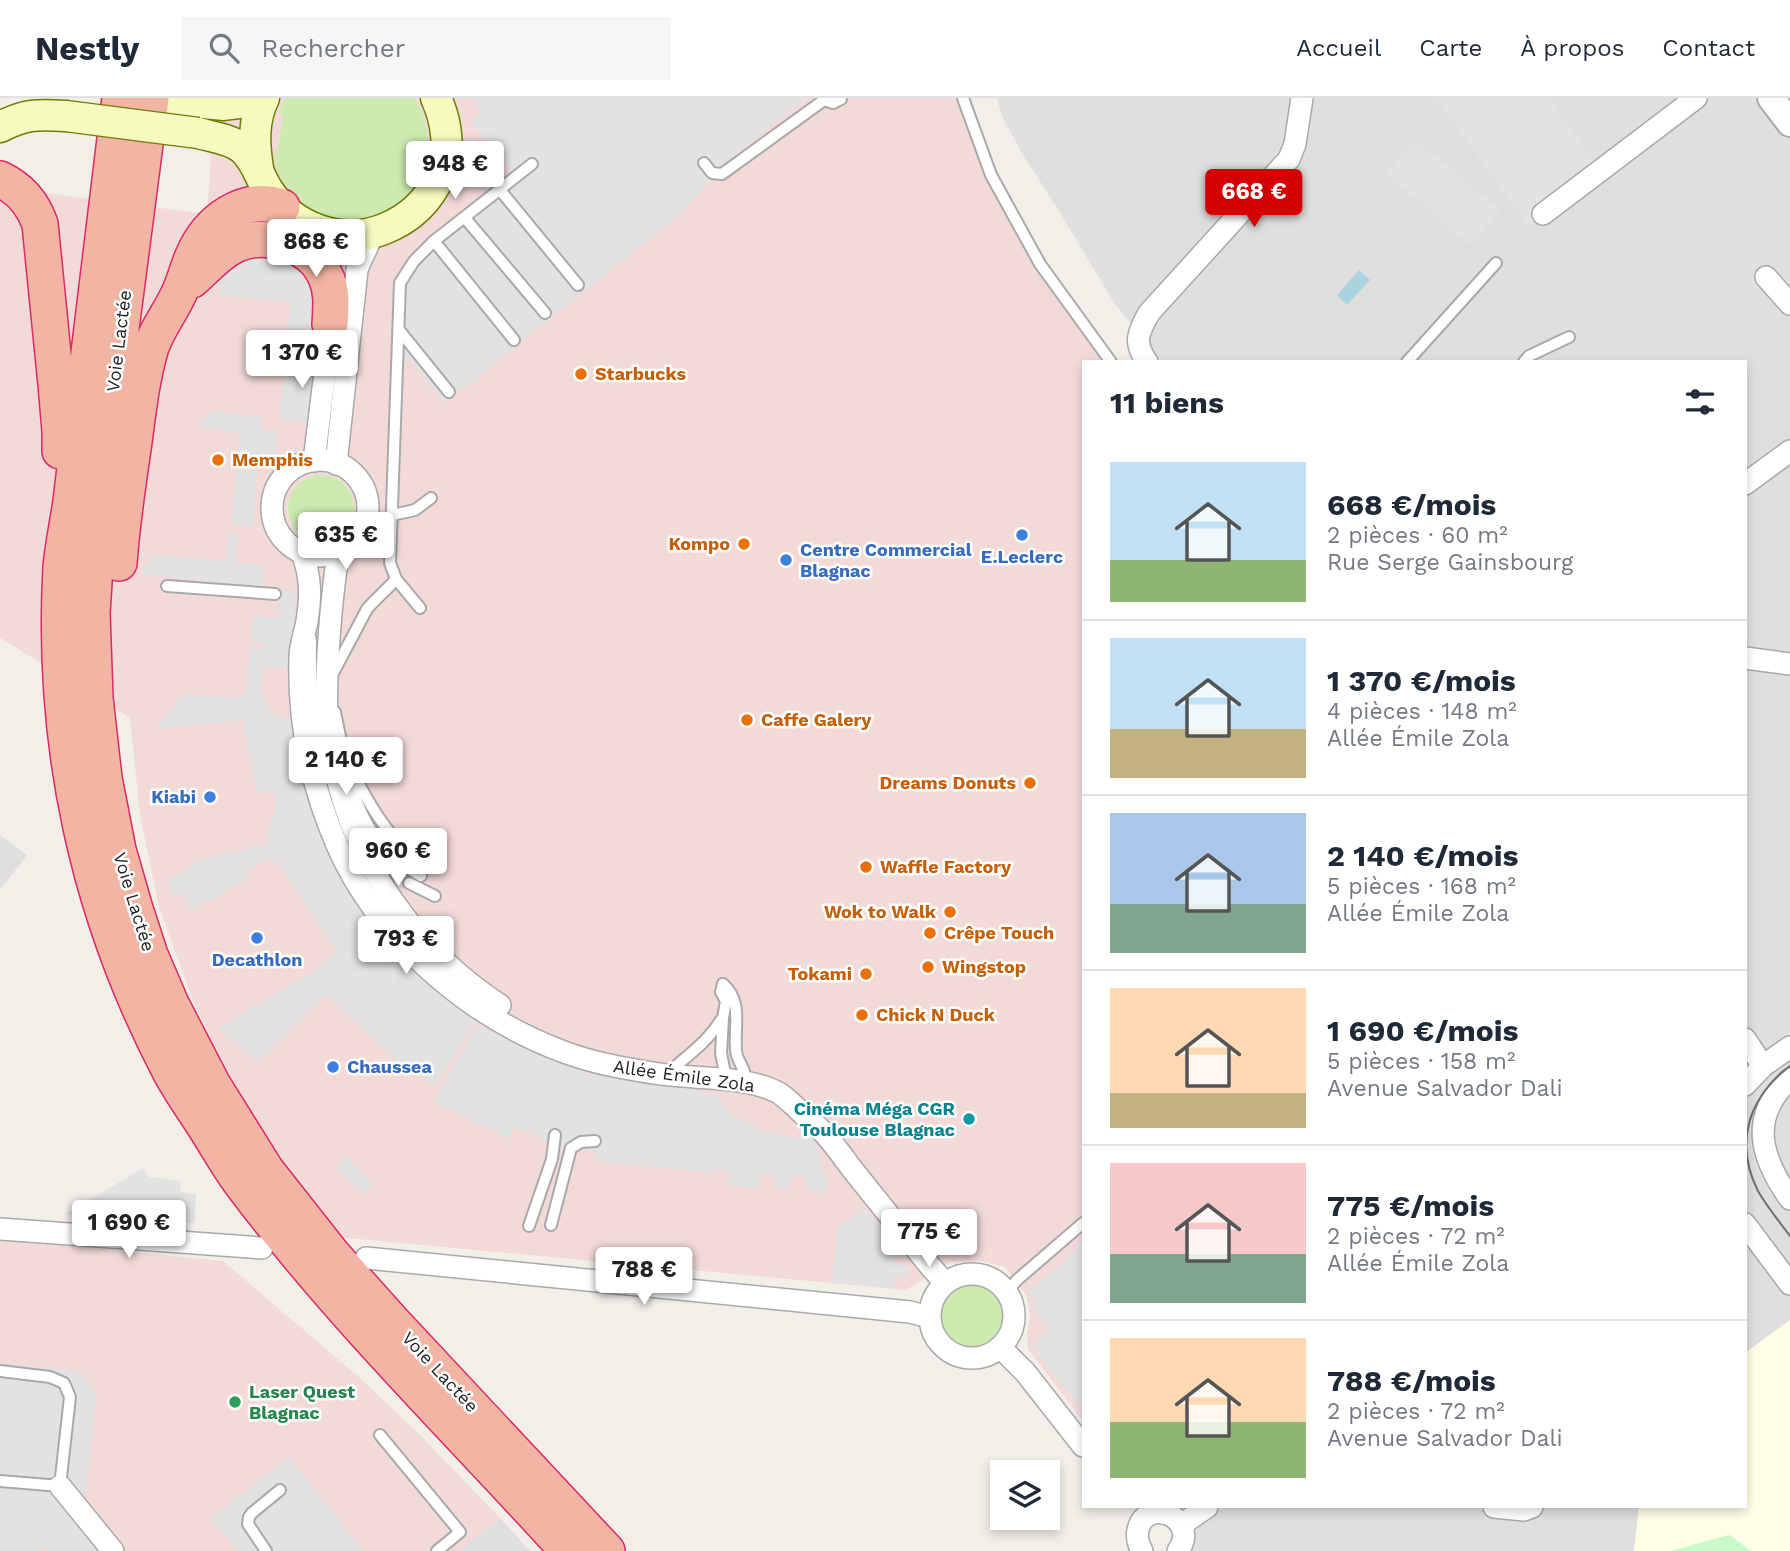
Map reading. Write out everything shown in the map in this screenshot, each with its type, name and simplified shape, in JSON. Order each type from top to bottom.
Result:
[{"type":"highway","name":"Voie Lactée","points":[[120,98],[61,565],[60,657],[64,726],[76,807],[100,903],[131,988],[172,1075],[242,1184],[347,1311],[568,1551]]},
{"type":"highway","name":"Voie Lactée","points":[[153,98],[100,490],[92,614],[95,698],[104,778],[118,850],[138,920],[171,1004],[213,1085],[266,1170],[324,1245],[392,1321],[607,1551]]},
{"type":"highway","points":[[0,178],[10,184],[36,210],[40,224],[60,431],[59,488],[71,501]]},
{"type":"highway","points":[[171,1004],[179,990],[159,935],[140,869],[127,798],[120,734],[116,650],[122,522],[151,347],[180,292],[194,253],[216,222],[232,211],[249,205],[282,207]]},
{"type":"highway","points":[[180,292],[223,252],[237,244],[250,240],[280,241],[298,248],[312,258],[324,273],[331,296],[330,324]]},
{"type":"main road","points":[[0,118],[6,98]]},
{"type":"main road","points":[[153,98],[224,105],[263,99],[256,122],[254,145],[258,168],[267,189],[282,207],[301,222],[323,232],[347,236],[372,234],[401,222],[425,202],[441,174],[447,144],[441,103]]},
{"type":"main road","points":[[0,127],[18,118],[41,114],[198,133],[240,147],[258,168]]},
{"type":"street","points":[[1146,360],[1139,350],[1138,332],[1149,313],[1289,159],[1295,144],[1302,98]]},
{"type":"street","points":[[1543,214],[1696,98]]},
{"type":"street","points":[[1771,98],[1790,123]]},
{"type":"street","points":[[314,461],[338,278],[323,232]]},
{"type":"street","points":[[336,464],[357,270],[372,234]]},
{"type":"street","points":[[1766,277],[1790,304]]},
{"type":"street","points":[[1747,483],[1790,452]]},
{"type":"street","points":[[326,461],[336,464],[346,468],[360,483],[367,503],[361,533],[338,553],[314,556],[302,553],[282,538],[276,527],[272,515],[276,490],[291,470],[302,464],[326,461]]},
{"type":"street","name":"Allée Émile Zola","points":[[302,553],[311,582],[300,653],[313,679],[337,781],[353,828],[374,873],[415,930]]},
{"type":"street","name":"Allée Émile Zola","points":[[338,553],[329,622],[313,679],[304,739],[323,811],[370,908],[436,977],[472,996],[516,1031],[570,1048],[610,1065],[658,1074],[732,1073]]},
{"type":"street","points":[[1747,658],[1790,664]]},
{"type":"street","points":[[323,811],[330,811],[353,828]]},
{"type":"street","name":"Allée Émile Zola","points":[[370,908],[381,901],[415,930],[472,996]]},
{"type":"street","points":[[1747,1043],[1763,1066]]},
{"type":"street","points":[[1747,1083],[1763,1066],[1790,1047]]},
{"type":"street","name":"Allée Émile Zola","points":[[570,1048],[732,1073],[777,1092],[824,1133],[945,1283]]},
{"type":"street","points":[[1790,1079],[1773,1099],[1755,1151],[1770,1168],[1790,1199]]},
{"type":"street","points":[[1747,1227],[1790,1284]]},
{"type":"street","points":[[0,1229],[262,1248]]},
{"type":"street","points":[[366,1258],[910,1312],[929,1317]]},
{"type":"street","points":[[966,1274],[978,1274],[999,1283],[1007,1292],[1013,1306],[1014,1321],[1009,1335],[1000,1347],[990,1354],[979,1358],[955,1355],[936,1339],[929,1317],[931,1304],[936,1292],[945,1283],[966,1274]]},
{"type":"street","points":[[1000,1347],[1025,1372],[1082,1445]]},
{"type":"street","points":[[60,1486],[113,1551]]},
{"type":"street","points":[[1181,1525],[1206,1508]]},
{"type":"street","points":[[1503,1508],[1529,1508]]},
{"type":"street","points":[[1142,1551],[1137,1542],[1135,1514],[1147,1516],[1164,1513],[1173,1516],[1181,1525],[1184,1538],[1178,1551]]},
{"type":"lane","points":[[704,163],[712,173],[723,174],[824,100],[833,103],[841,98]]},
{"type":"lane","points":[[963,98],[991,175],[1040,264],[1110,360]]},
{"type":"lane","points":[[420,608],[396,579],[390,563],[400,284],[414,261],[434,241],[532,164]]},
{"type":"lane","points":[[500,190],[578,285]]},
{"type":"lane","points":[[465,218],[545,313]]},
{"type":"lane","points":[[434,241],[514,340]]},
{"type":"lane","points":[[1409,360],[1496,263]]},
{"type":"lane","points":[[399,330],[449,392]]},
{"type":"lane","points":[[1526,360],[1569,337]]},
{"type":"lane","points":[[392,515],[415,510],[431,498]]},
{"type":"lane","points":[[330,787],[315,727],[313,679],[375,599],[396,579]]},
{"type":"lane","points":[[167,586],[275,594]]},
{"type":"lane","points":[[313,679],[344,752],[366,795],[397,841],[406,849]]},
{"type":"lane","points":[[344,752],[352,791],[364,818],[381,845],[407,869],[421,876]]},
{"type":"lane","points":[[409,883],[435,895]]},
{"type":"lane","points":[[723,984],[734,999],[737,1017],[736,1053],[732,1073],[721,1053],[726,1002],[721,992],[723,984]]},
{"type":"lane","points":[[677,1065],[702,1045],[723,1018]]},
{"type":"lane","points":[[529,1226],[552,1159],[555,1135]]},
{"type":"lane","points":[[551,1225],[571,1148],[581,1142],[595,1141]]},
{"type":"lane","points":[[1007,1292],[1017,1280],[1082,1224]]},
{"type":"lane","points":[[0,1371],[50,1377],[64,1383],[70,1397],[60,1486],[0,1481]]},
{"type":"lane","points":[[380,1435],[460,1532],[437,1551]]},
{"type":"lane","points":[[266,1551],[248,1524],[248,1517],[280,1490]]},
{"type":"shaded area","points":[[215,98],[963,98],[991,175],[1040,264],[1110,360],[1082,360],[1082,1420],[1028,1349],[1030,1317],[1026,1295],[1005,1267],[982,1261],[950,1262],[906,1290],[336,1237],[287,1178],[251,1118],[195,1006],[159,907],[140,815],[130,718],[0,638],[0,187],[207,214]]},
{"type":"shaded area","points":[[472,98],[805,98],[720,167],[681,214],[445,403],[391,338],[393,290],[396,276],[410,254],[511,170],[470,121],[480,111]]},
{"type":"shaded area","points":[[997,98],[1790,98],[1790,1551],[1185,1551],[1204,1520],[1222,1508],[1747,1508],[1747,360],[1146,360],[1138,332],[1114,303],[1021,152],[1002,116]]},
{"type":"shaded area","points":[[1436,98],[1548,98],[1601,169],[1528,226]]},
{"type":"shaded area","points":[[1416,140],[1501,211],[1470,245],[1386,173]]},
{"type":"shaded area","points":[[274,258],[295,267],[310,285],[316,299],[318,321],[308,422],[279,419],[291,302],[219,295],[219,281],[233,267],[251,259]]},
{"type":"shaded area","points":[[214,411],[261,417],[261,429],[277,431],[274,465],[258,464],[253,527],[231,525],[240,433],[200,428],[200,422]]},
{"type":"shaded area","points":[[230,532],[237,533],[235,562],[264,565],[264,587],[145,575],[141,571],[154,555],[226,561]]},
{"type":"shaded area","points":[[281,589],[296,591],[290,669],[262,666],[261,689],[267,705],[277,717],[289,717],[298,760],[318,827],[372,925],[410,968],[475,1021],[435,1085],[406,1069],[325,994],[257,1062],[218,1028],[326,963],[337,951],[277,861],[273,863],[269,858],[246,870],[250,877],[191,911],[182,893],[172,896],[167,878],[184,873],[196,861],[269,843],[266,826],[272,824],[276,803],[272,789],[257,793],[242,720],[156,729],[183,694],[241,698],[247,688],[250,648],[263,648],[263,643],[251,642],[253,616],[279,618]]},
{"type":"shaded area","points":[[0,835],[27,855],[0,890]]},
{"type":"shaded area","points":[[478,1025],[529,1050],[586,1073],[691,1088],[719,1096],[734,1117],[761,1130],[796,1138],[813,1137],[827,1181],[826,1192],[805,1190],[806,1176],[791,1176],[789,1188],[774,1187],[775,1175],[761,1173],[759,1187],[728,1185],[727,1170],[715,1169],[714,1173],[595,1161],[596,1151],[564,1148],[514,1126],[509,1138],[433,1102]]},
{"type":"shaded area","points":[[346,1157],[373,1184],[363,1194],[336,1167]]},
{"type":"shaded area","points":[[143,1168],[149,1177],[180,1181],[181,1192],[196,1194],[195,1223],[64,1215]]},
{"type":"shaded area","points":[[864,1207],[900,1255],[892,1263],[909,1266],[907,1278],[893,1277],[895,1288],[832,1283],[837,1229]]},
{"type":"shaded area","points":[[0,1239],[223,1261],[360,1378],[419,1434],[500,1518],[459,1551],[0,1551]]},
{"type":"shaded area","points":[[1082,1243],[1082,1410],[1031,1346],[1050,1329],[1031,1306],[1036,1301],[1028,1292],[1067,1259]]},
{"type":"shaded area","points":[[1790,1320],[1790,1551],[1751,1551],[1729,1535],[1671,1551],[1634,1551],[1639,1508],[1747,1508],[1747,1352]]},
{"type":"shaded area","points":[[0,1363],[78,1371],[93,1386],[96,1398],[86,1490],[66,1511],[99,1551],[50,1551],[46,1546],[40,1551],[0,1551]]},
{"type":"shaded area","points":[[289,1457],[364,1551],[237,1551],[211,1518]]},
{"type":"shaded area","points":[[500,1518],[530,1551],[459,1551]]},
{"type":"green space","points":[[286,98],[414,98],[424,117],[428,139],[427,154],[419,177],[406,195],[389,209],[370,217],[348,220],[327,217],[307,207],[286,186],[274,156],[283,115],[278,113]]},
{"type":"green space","points":[[321,475],[334,478],[344,485],[351,495],[354,508],[351,521],[344,531],[334,538],[321,541],[308,538],[298,531],[291,521],[288,508],[291,495],[298,485],[308,478]]},
{"type":"green space","points":[[972,1286],[994,1295],[1003,1317],[994,1339],[972,1348],[950,1339],[941,1317],[950,1295]]},
{"type":"green space","points":[[1729,1535],[1751,1551],[1671,1551]]},
{"type":"water","points":[[1359,270],[1370,280],[1347,305],[1337,295]]},
{"type":"tram line","points":[[1790,1066],[1764,1092],[1755,1107],[1749,1122],[1747,1139],[1747,1156],[1758,1191],[1790,1236]]},
{"type":"place","name":"Starbucks","points":[[581,374]]},
{"type":"place","name":"Memphis","points":[[218,460]]},
{"type":"place","name":"E.Leclerc","points":[[1022,535]]},
{"type":"place","name":"Kompo","points":[[744,544]]},
{"type":"place","name":"Centre Commercial Blagnac","points":[[786,560]]},
{"type":"place","name":"Caffe Galery","points":[[747,720]]},
{"type":"place","name":"Dreams Donuts","points":[[1030,783]]},
{"type":"place","name":"Kiabi","points":[[210,797]]},
{"type":"place","name":"Waffle Factory","points":[[866,867]]},
{"type":"place","name":"Wok to Walk","points":[[950,912]]},
{"type":"place","name":"Crêpe Touch","points":[[930,933]]},
{"type":"place","name":"Decathlon","points":[[257,938]]},
{"type":"place","name":"Wingstop","points":[[928,967]]},
{"type":"place","name":"Tokami","points":[[866,974]]},
{"type":"place","name":"Chick N Duck","points":[[862,1015]]},
{"type":"place","name":"Chaussea","points":[[333,1067]]},
{"type":"place","name":"Cinéma Méga CGR Toulouse Blagnac","points":[[969,1119]]},
{"type":"place","name":"Laser Quest Blagnac","points":[[235,1402]]}]
